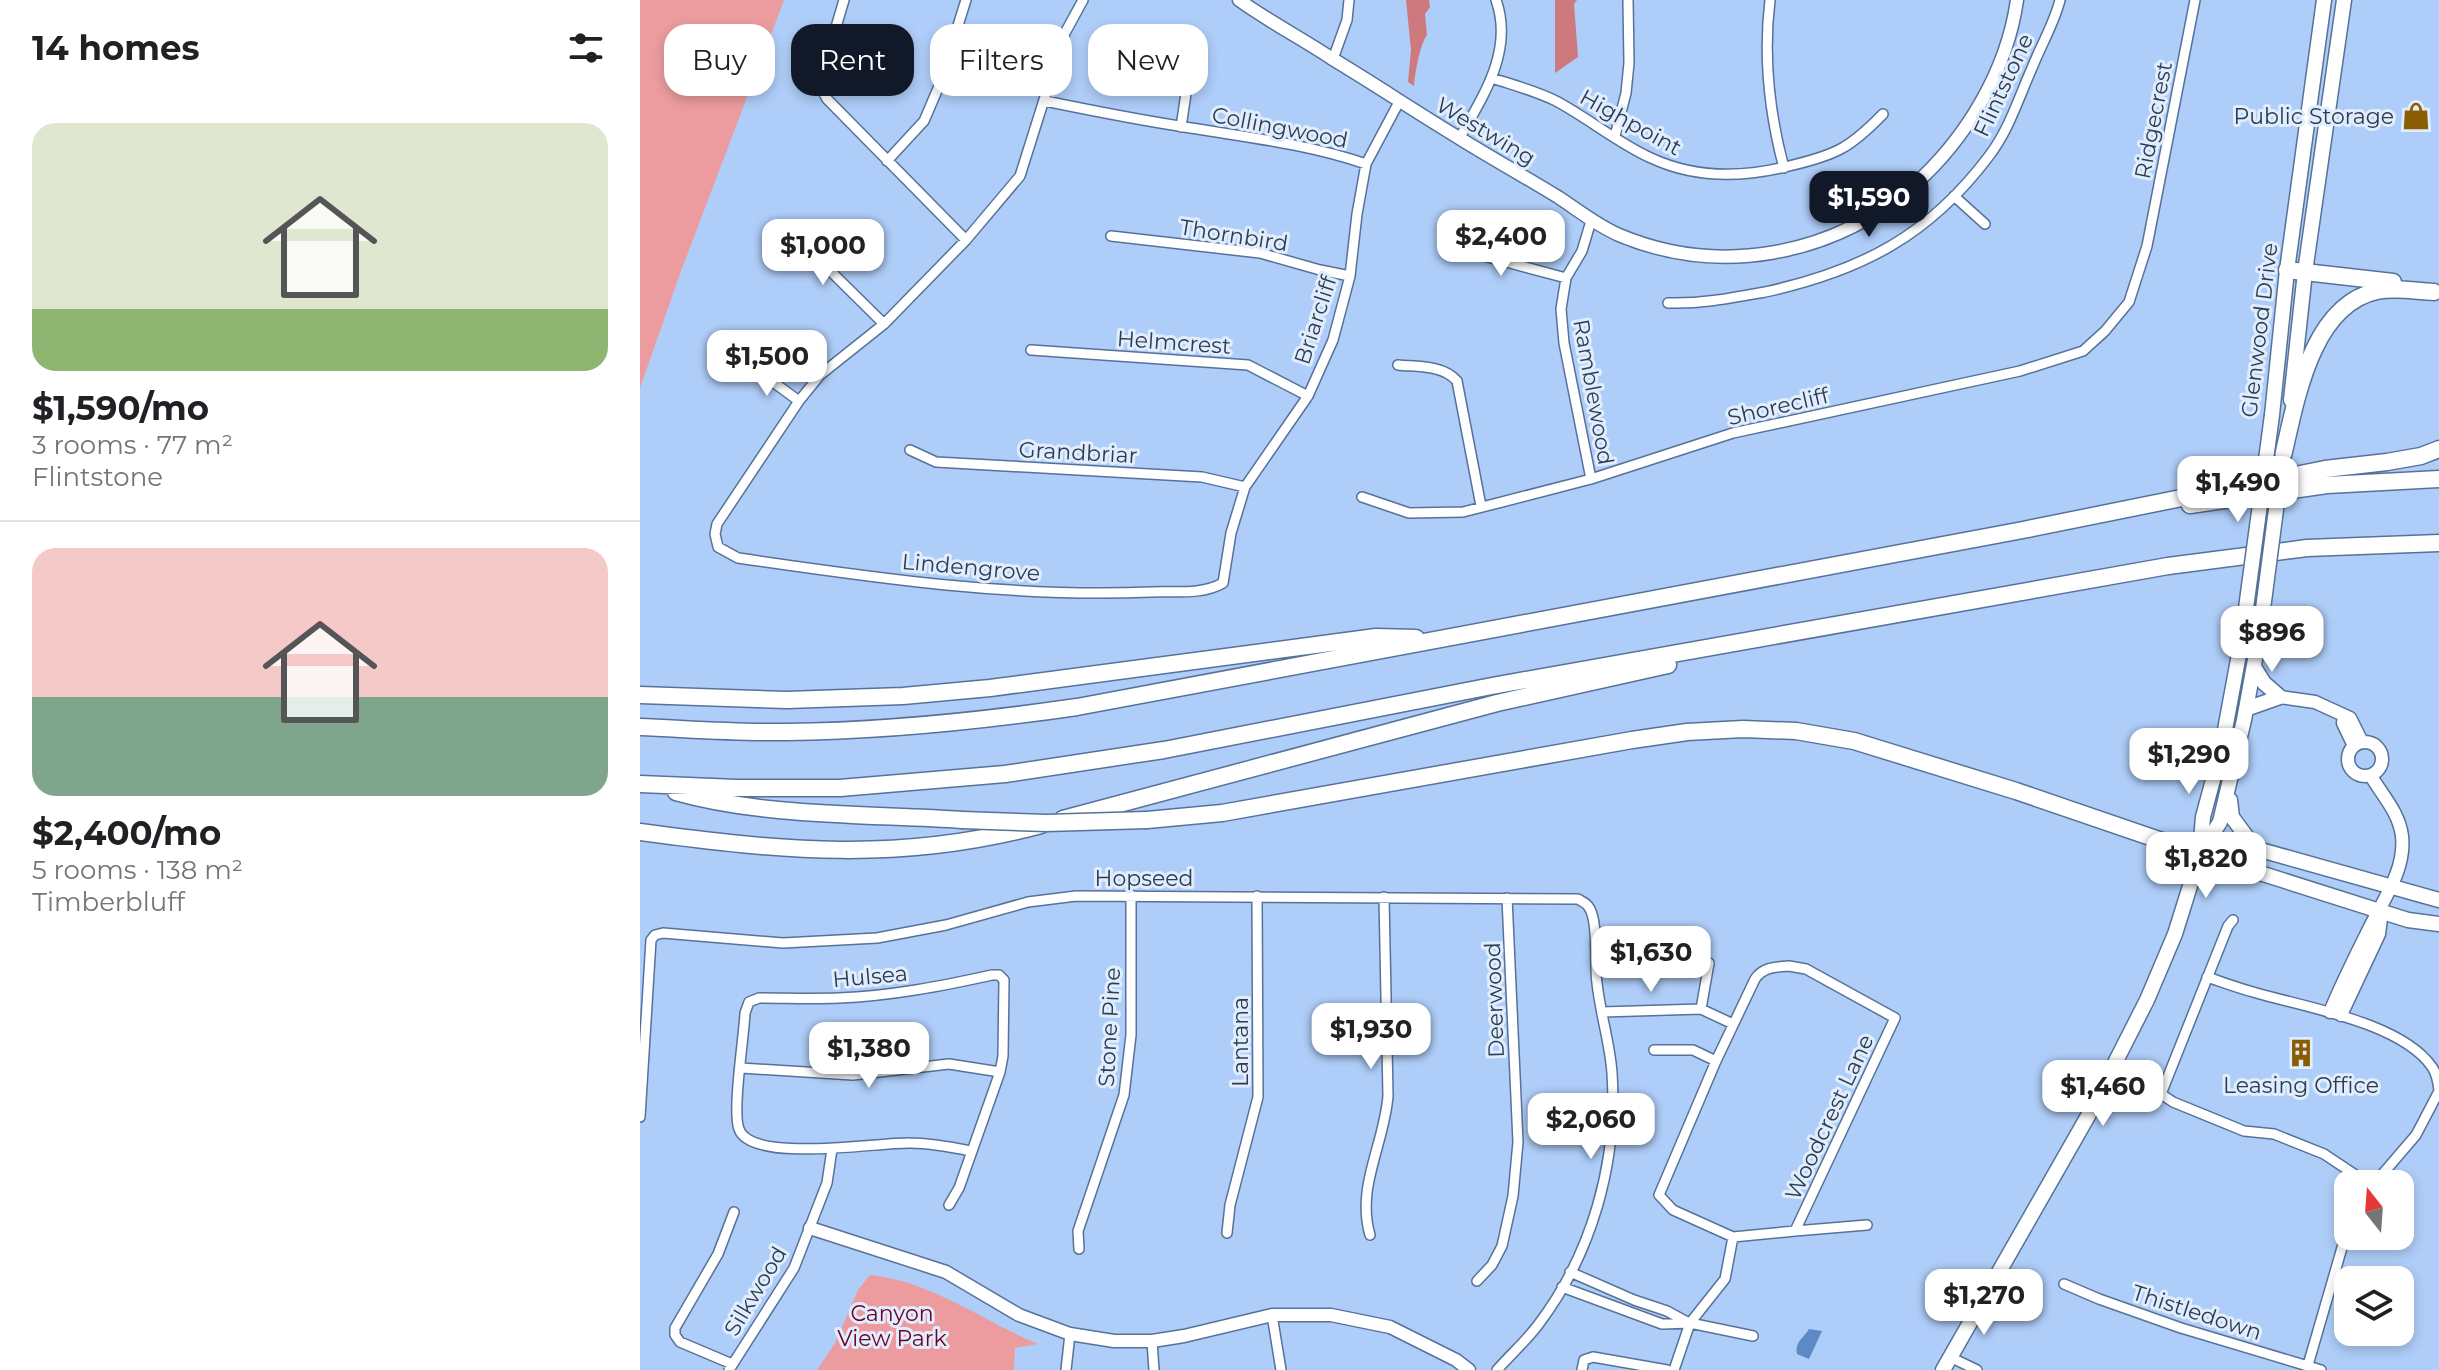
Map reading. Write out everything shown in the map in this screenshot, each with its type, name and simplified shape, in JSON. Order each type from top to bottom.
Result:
[{"type":"highway","points":[[2287,270],[2413,285],[2436,294]]},
{"type":"highway","points":[[2283,456],[2292,411],[2314,349],[2328,322],[2344,307],[2377,291],[2436,294]]},
{"type":"highway","points":[[640,727],[783,733],[889,729],[1077,707],[2023,530],[2325,469],[2421,456],[2439,449]]},
{"type":"highway","points":[[2023,530],[2327,485],[2439,479]]},
{"type":"highway","points":[[648,785],[840,788],[1005,774],[1164,750],[1492,686],[1908,611],[2238,556],[2307,548],[2439,543]]},
{"type":"highway","points":[[640,832],[807,851],[878,851],[972,841],[1497,703],[1908,611]]},
{"type":"highway","points":[[640,695],[787,700],[903,696],[990,688],[1376,637],[1450,639]]},
{"type":"highway","points":[[648,785],[702,799],[774,808],[1046,823],[1147,820],[1222,813],[1687,732],[1743,729],[1796,731],[1887,750],[2200,854]]},
{"type":"main road","name":"Glenwood Drive","points":[[2200,854],[2203,817],[2222,746],[2242,638],[2324,0]]},
{"type":"main road","name":"Glenwood Drive","points":[[2292,411],[2305,272],[2344,0]]},
{"type":"main road","points":[[1946,1363],[2088,1116],[2147,1000],[2175,934],[2200,854],[2220,822],[2254,667],[2283,456]]},
{"type":"main road","points":[[2246,709],[2280,697],[2264,683],[2254,667]]},
{"type":"main road","points":[[2229,791],[2232,817],[2254,848]]},
{"type":"main road","points":[[2200,854],[2232,842],[2439,900]]},
{"type":"main road","points":[[2200,854],[2408,920],[2439,924]]},
{"type":"street","points":[[844,0],[821,88],[827,99],[966,240]]},
{"type":"street","points":[[887,161],[924,121],[939,86],[966,0]]},
{"type":"street","points":[[754,368],[799,401],[820,375],[884,324],[966,240],[1020,176],[1065,33],[1083,0]]},
{"type":"street","name":"Westwing","points":[[1239,0],[1591,221],[1619,235],[1655,247],[1678,253],[1727,257],[1774,254],[1819,242],[1847,230],[1901,197],[1947,152],[1988,91],[2008,41],[2017,0]]},
{"type":"street","points":[[1333,59],[1347,20],[1349,0]]},
{"type":"street","points":[[1459,139],[1483,100],[1492,78],[1501,36],[1496,0]]},
{"type":"street","points":[[1615,136],[1626,93],[1629,63],[1628,0]]},
{"type":"street","points":[[1770,0],[1766,49],[1768,93],[1784,168]]},
{"type":"street","name":"Flintstone","points":[[1668,303],[1701,304],[1790,286],[1850,269],[1928,221],[1991,154],[2010,120],[2060,0]]},
{"type":"street","name":"Ridgecrest","points":[[2147,246],[2195,0]]},
{"type":"street","name":"Highpoint","points":[[1492,78],[1554,100],[1649,157],[1685,171],[1720,175],[1749,175],[1818,159],[1848,147],[1883,114]]},
{"type":"street","points":[[1181,127],[1186,96]]},
{"type":"street","name":"Collingwood","points":[[1045,101],[1181,127],[1268,138],[1326,150],[1366,164]]},
{"type":"street","name":"Briarcliff","points":[[1223,583],[1231,533],[1245,487],[1308,396],[1333,340],[1350,276],[1366,164],[1399,102]]},
{"type":"street","points":[[1954,196],[1985,224]]},
{"type":"street","name":"Ramblewood","points":[[1591,221],[1582,251],[1566,278],[1561,309],[1564,343],[1591,479]]},
{"type":"street","points":[[775,230],[798,239],[884,324]]},
{"type":"street","name":"Thornbird","points":[[1111,236],[1260,253],[1350,276]]},
{"type":"street","points":[[1455,240],[1469,252],[1566,278]]},
{"type":"street","name":"Shorecliff","points":[[1362,497],[1409,513],[1463,512],[1591,479],[1733,433],[2020,371],[2083,351],[2129,302],[2147,246]]},
{"type":"street","name":"Helmcrest","points":[[1031,350],[1248,365],[1308,396]]},
{"type":"street","points":[[1398,365],[1440,369],[1450,373],[1457,381],[1481,506]]},
{"type":"street","name":"Lindengrove","points":[[799,401],[717,524],[715,534],[718,547],[738,558],[1009,591],[1168,592],[1211,590],[1223,583]]},
{"type":"street","name":"Grandbriar","points":[[910,450],[936,462],[1202,477],[1245,487]]},
{"type":"street","points":[[2280,697],[2315,702],[2344,716],[2343,723],[2358,744]]},
{"type":"street","points":[[2358,744],[2374,745],[2381,752],[2381,767],[2371,776],[2361,776],[2350,768],[2348,758],[2358,744]]},
{"type":"street","points":[[2335,1014],[2379,934],[2382,910],[2400,862],[2402,837],[2396,813],[2371,776]]},
{"type":"street","name":"Stone Pine","points":[[1079,1249],[1078,1231],[1124,1095],[1131,1035],[1131,895]]},
{"type":"street","name":"Hopseed","points":[[640,1117],[651,940],[663,933],[783,943],[877,938],[946,925],[1028,902],[1076,896],[1578,899],[1589,906],[1594,923],[1594,955],[1602,1012]]},
{"type":"street","name":"Lantana","points":[[1227,1233],[1230,1205],[1258,1097],[1257,896]]},
{"type":"street","points":[[1370,1235],[1364,1214],[1366,1190],[1386,1120],[1388,1096],[1384,897]]},
{"type":"street","name":"Deerwood","points":[[1477,1281],[1492,1265],[1502,1246],[1513,1196],[1518,1142],[1507,898]]},
{"type":"street","points":[[2233,920],[2161,1094],[2173,1102],[2244,1131],[2274,1134],[2324,1154],[2350,1170]]},
{"type":"street","points":[[1660,957],[1709,963],[1701,1009]]},
{"type":"street","name":"Woodcrest Lane","points":[[1795,1231],[1895,1018],[1806,969],[1789,966],[1768,968],[1759,973],[1716,1061],[1659,1195],[1673,1210],[1733,1237],[1867,1225]]},
{"type":"street","name":"Hulsea","points":[[741,1068],[745,1013],[749,1002],[759,998],[840,998],[932,988],[999,975],[1004,980],[1000,1072]]},
{"type":"street","points":[[2207,977],[2382,1031],[2411,1048],[2432,1066],[2439,1090],[2416,1135],[2385,1170]]},
{"type":"street","points":[[1497,1370],[1538,1325],[1562,1287],[1589,1232],[1601,1196],[1612,1119],[1612,1072],[1602,1012],[1701,1009],[1733,1024]]},
{"type":"street","points":[[1654,1050],[1693,1050],[1716,1061]]},
{"type":"street","points":[[949,1205],[959,1188],[1000,1072],[949,1064],[853,1075],[741,1068],[738,1128],[750,1142],[766,1146],[832,1149],[910,1143],[971,1151]]},
{"type":"street","name":"Silkwood","points":[[730,1367],[794,1268],[827,1183],[832,1149]]},
{"type":"street","points":[[730,1367],[680,1342],[675,1328],[718,1254],[734,1212]]},
{"type":"street","points":[[810,1228],[946,1272],[1019,1315],[1070,1334],[1114,1341],[1152,1341],[1272,1315],[1331,1315],[1390,1327],[1456,1360],[1469,1370]]},
{"type":"street","points":[[1674,1370],[1690,1323],[1725,1279],[1733,1237]]},
{"type":"street","points":[[2308,1365],[2341,1250]]},
{"type":"street","points":[[1570,1272],[1690,1323]]},
{"type":"street","name":"Thistledown","points":[[2064,1284],[2181,1328],[2321,1370]]},
{"type":"street","points":[[1562,1287],[1662,1324],[1690,1323],[1753,1336]]},
{"type":"street","points":[[1272,1315],[1281,1370]]},
{"type":"street","points":[[1066,1370],[1070,1334]]},
{"type":"street","points":[[1152,1341],[1154,1370]]},
{"type":"street","points":[[1582,1370],[1584,1360],[1593,1357],[1667,1370]]},
{"type":"street","points":[[1946,1363],[1977,1370]]},
{"type":"green space","points":[[640,0],[784,0],[775,24],[664,24],[664,96],[748,96],[640,388]]},
{"type":"green space","name":"Canyon View Park","points":[[870,1275],[935,1293],[1038,1344],[1015,1348],[1014,1370],[817,1370],[835,1343],[858,1290]]},
{"type":"shaded area","points":[[1406,0],[1429,0],[1430,7],[1425,14],[1427,35],[1420,52],[1414,86],[1408,82],[1411,50]]},
{"type":"shaded area","points":[[1555,0],[1577,0],[1574,4],[1578,57],[1555,73]]},
{"type":"water","points":[[1809,1329],[1822,1331],[1809,1359],[1797,1354],[1797,1350],[1798,1343]]},
{"type":"place","name":"Public Storage","points":[[2416,116]]},
{"type":"place","name":"Leasing Office","points":[[2301,1053]]}]
